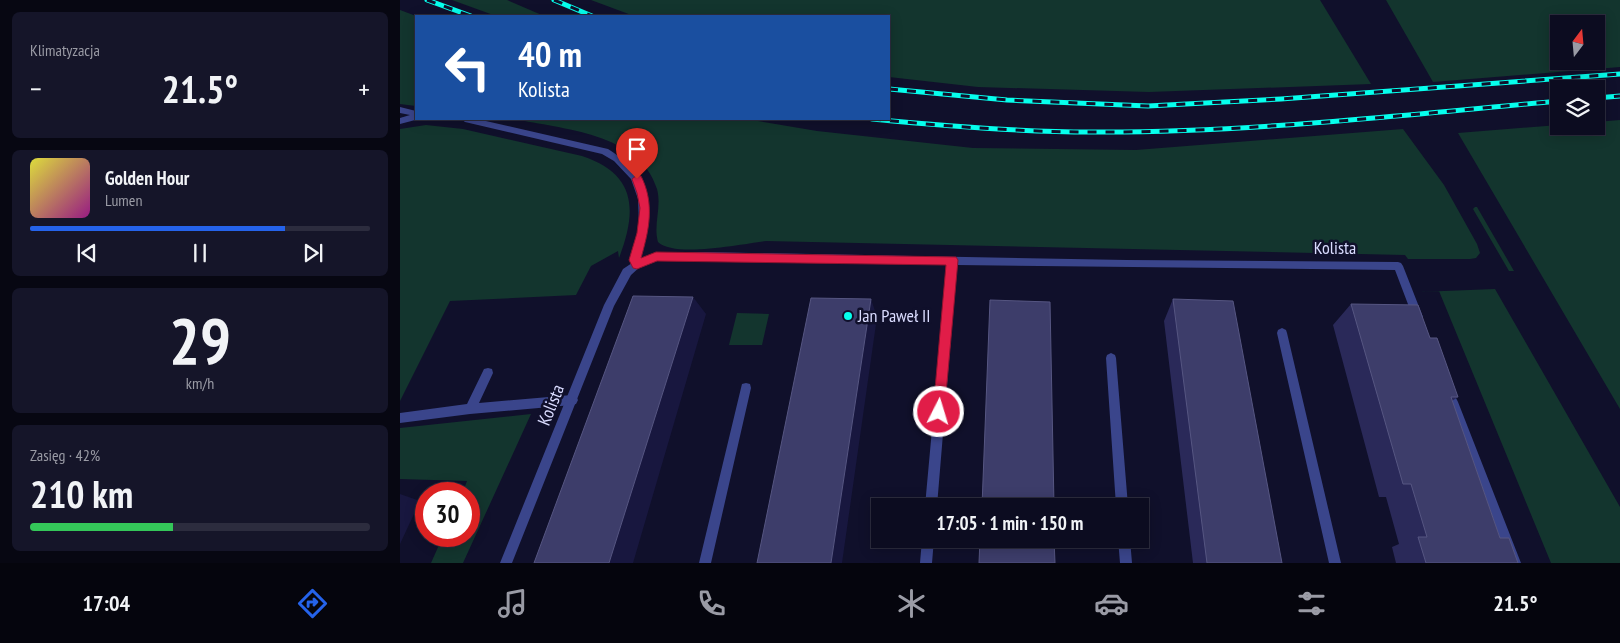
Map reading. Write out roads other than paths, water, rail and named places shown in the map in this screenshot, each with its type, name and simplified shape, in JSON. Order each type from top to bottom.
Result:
[{"type":"street","points":[[400,110],[415,116]]},
{"type":"street","points":[[400,121],[415,116]]},
{"type":"street","points":[[469,120],[594,148],[620,161],[637,179],[644,202],[642,233],[635,260],[637,265]]},
{"type":"street","name":"Kolista","points":[[506,563],[609,305],[627,272],[637,265],[656,257],[704,256],[1137,264],[1398,266],[1424,331]]},
{"type":"street","points":[[932,498],[952,260]]},
{"type":"street","points":[[1282,333],[1335,563]]},
{"type":"street","points":[[1111,358],[1121,498]]},
{"type":"street","points":[[470,408],[488,373]]},
{"type":"street","points":[[705,563],[746,388]]},
{"type":"street","points":[[1448,393],[1515,563]]},
{"type":"street","points":[[400,418],[470,408],[572,400]]},
{"type":"street","points":[[926,563],[927,548]]},
{"type":"street","points":[[1125,548],[1126,563]]},
{"type":"railway","points":[[427,0],[468,15]]},
{"type":"railway","points":[[554,0],[590,15]]},
{"type":"railway","points":[[890,89],[1007,100],[1148,106],[1281,99],[1620,74]]},
{"type":"railway","points":[[1605,97],[1620,96]]},
{"type":"railway","points":[[884,120],[1009,130],[1150,132],[1325,122],[1550,102]]},
{"type":"place","name":"Jan Paweł II","points":[[848,316]]}]
